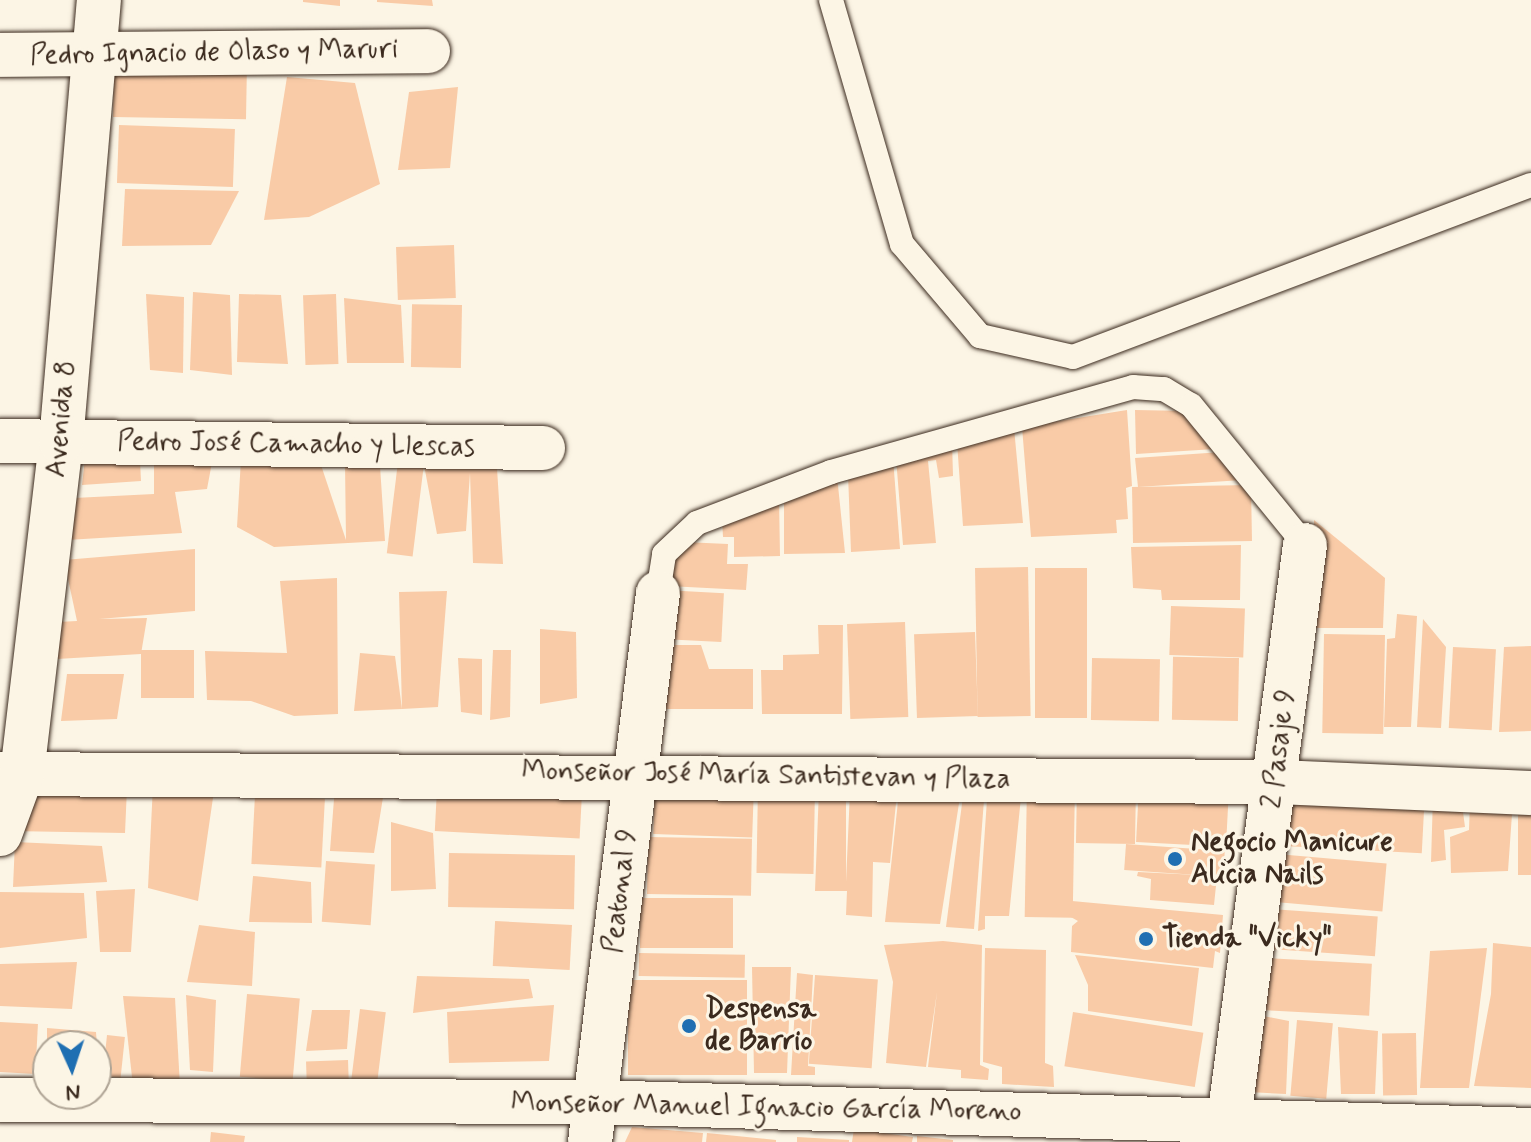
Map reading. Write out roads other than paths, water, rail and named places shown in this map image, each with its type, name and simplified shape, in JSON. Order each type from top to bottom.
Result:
[{"type":"street","name":"Avenida 8","points":[[0,834],[61,442],[92,53],[99,0]]},
{"type":"street","name":"Pedro Ignacio de Olaso y Maruri","points":[[0,55],[428,51]]},
{"type":"street","name":"Pedro José Camacho y Llescas","points":[[0,441],[543,448]]},
{"type":"street","name":"2 Pasaje 9","points":[[1227,1132],[1277,782],[1305,545]]},
{"type":"street","name":"Peatonal 9","points":[[592,1122],[658,593]]},
{"type":"street","name":"Monseñor José María Santistevan y Plaza","points":[[11,774],[637,774],[1277,782],[1531,793]]},
{"type":"street","name":"Monseñor Manuel Ignacio García Moreno","points":[[0,1100],[592,1122],[1227,1132],[1531,1130]]},
{"type":"lane","points":[[831,0],[902,244],[980,336],[1073,357],[1531,185]]},
{"type":"lane","points":[[658,593],[664,554],[697,523],[831,472],[1133,387],[1164,389],[1191,405],[1305,545]]},
{"type":"place","name":"Negocio Manicure Alicia Nails","points":[[1175,859]]},
{"type":"place","name":"Tienda \"Vicky\"","points":[[1146,939]]},
{"type":"place","name":"Despensa de Barrio","points":[[689,1026]]}]
